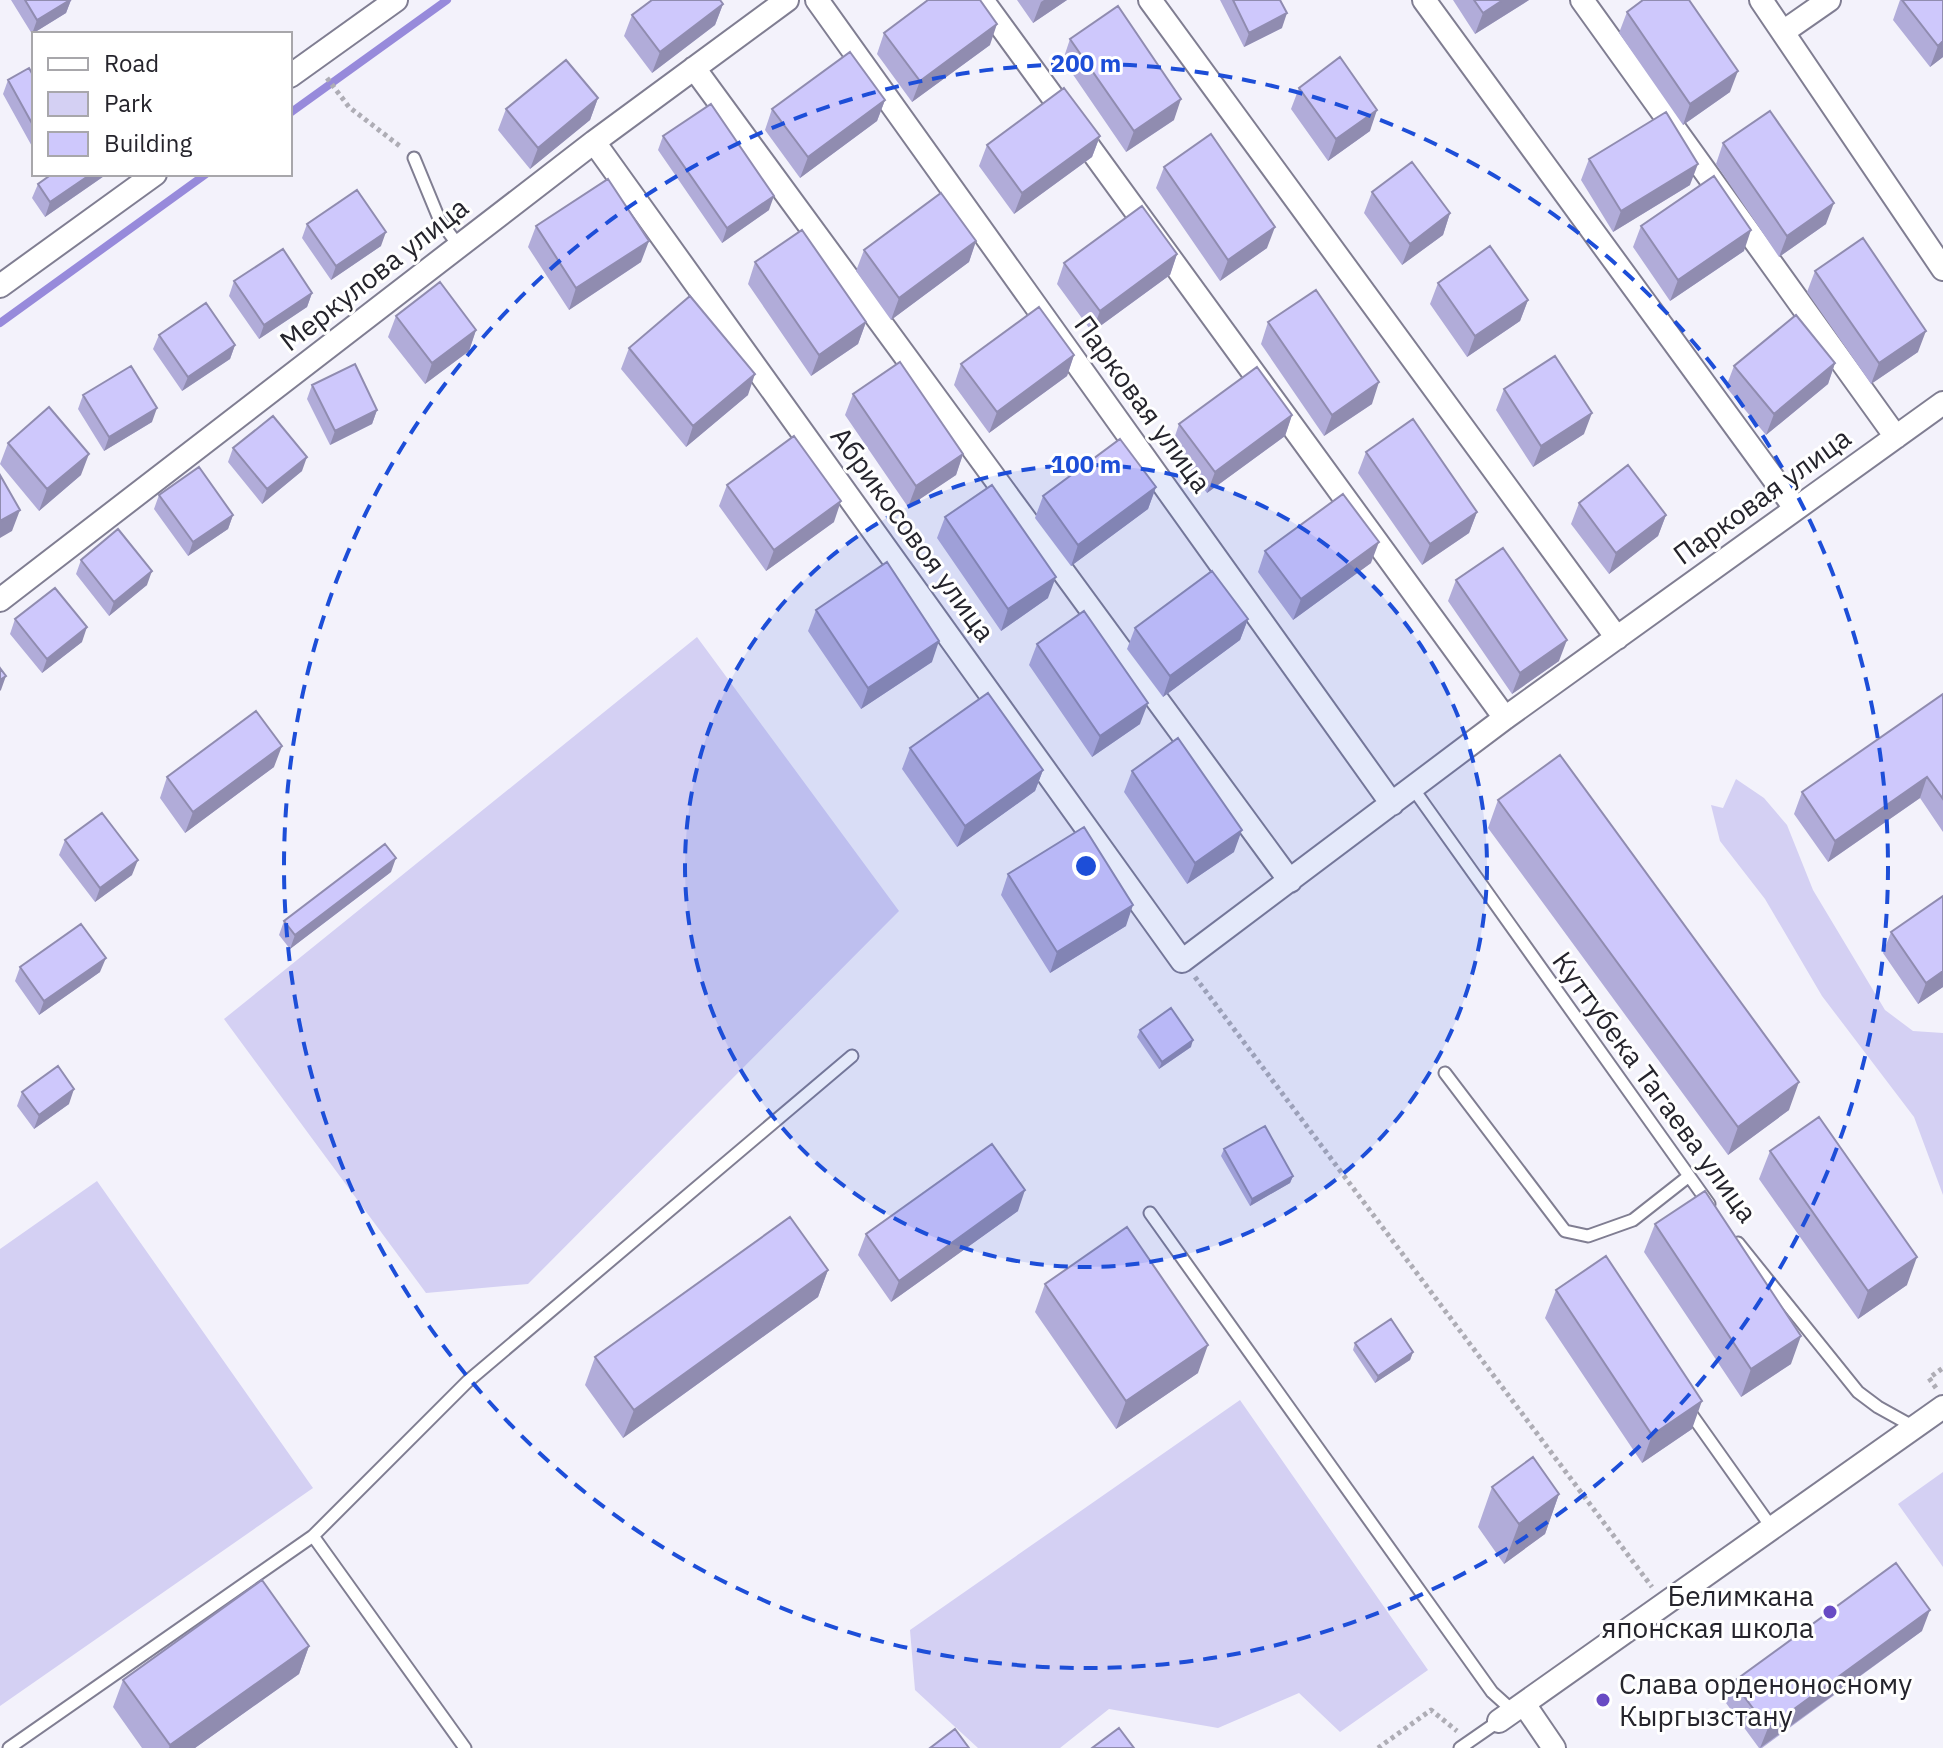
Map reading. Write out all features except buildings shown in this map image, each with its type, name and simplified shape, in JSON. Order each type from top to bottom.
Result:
[{"type":"street","points":[[292,75],[396,0]]},
{"type":"street","name":"Меркулова улица","points":[[0,600],[594,142],[787,0]]},
{"type":"street","name":"Парковая улица","points":[[817,0],[1392,804]]},
{"type":"street","points":[[982,0],[1505,718]]},
{"type":"street","points":[[1150,0],[1617,638]]},
{"type":"street","points":[[1424,0],[1795,508]]},
{"type":"street","points":[[1582,0],[1896,437]]},
{"type":"street","points":[[1761,0],[1943,269]]},
{"type":"street","points":[[1783,32],[1829,0]]},
{"type":"street","points":[[694,68],[1290,881]]},
{"type":"street","name":"Абрикосовоя улица","points":[[594,142],[1182,961]]},
{"type":"street","points":[[0,286],[152,176]]},
{"type":"street","name":"Парковая улица","points":[[1182,961],[1505,718],[1943,403]]},
{"type":"street","points":[[1554,1748],[1512,1712],[1943,1407]]},
{"type":"lane","points":[[414,158],[440,221],[459,246]]},
{"type":"lane","name":"Куттубека Тагаева улица","points":[[1412,787],[1720,1219]]},
{"type":"lane","points":[[9,1748],[313,1536],[468,1381],[852,1056]]},
{"type":"lane","points":[[1445,1073],[1565,1231],[1588,1236],[1633,1220],[1689,1176]]},
{"type":"lane","points":[[1150,1213],[1492,1692],[1512,1712],[1465,1745]]},
{"type":"lane","name":"Куттубека Тагаева улица","points":[[1727,1229],[1858,1392],[1914,1427]]},
{"type":"lane","points":[[1681,1400],[1772,1528]]},
{"type":"lane","points":[[313,1536],[465,1748]]},
{"type":"path","points":[[314,59],[349,107],[414,158]]},
{"type":"path","points":[[1182,961],[1665,1604]]},
{"type":"path","points":[[1378,1748],[1431,1710],[1465,1745]]},
{"type":"green space","points":[[697,637],[899,911],[528,1284],[426,1293],[224,1019]]},
{"type":"green space","points":[[1736,779],[1764,798],[1787,825],[1813,890],[1885,1010],[1913,1031],[1943,1033],[1943,1195],[1914,1117],[1822,996],[1765,899],[1720,841],[1711,805],[1723,808]]},
{"type":"green space","points":[[97,1181],[313,1488],[0,1706],[0,1249]]},
{"type":"green space","points":[[1240,1400],[1428,1670],[1340,1732],[1299,1693],[1218,1728],[1109,1709],[1060,1748],[978,1748],[915,1690],[910,1630]]},
{"type":"green space","points":[[1943,1472],[1943,1567],[1898,1504]]},
{"type":"waterway","points":[[292,112],[447,0]]},
{"type":"waterway","points":[[0,323],[203,176]]},
{"type":"place","name":"Белимкана японская школа","points":[[1830,1612]]},
{"type":"place","name":"Слава орденоносному Кыргызстану","points":[[1603,1700]]}]
